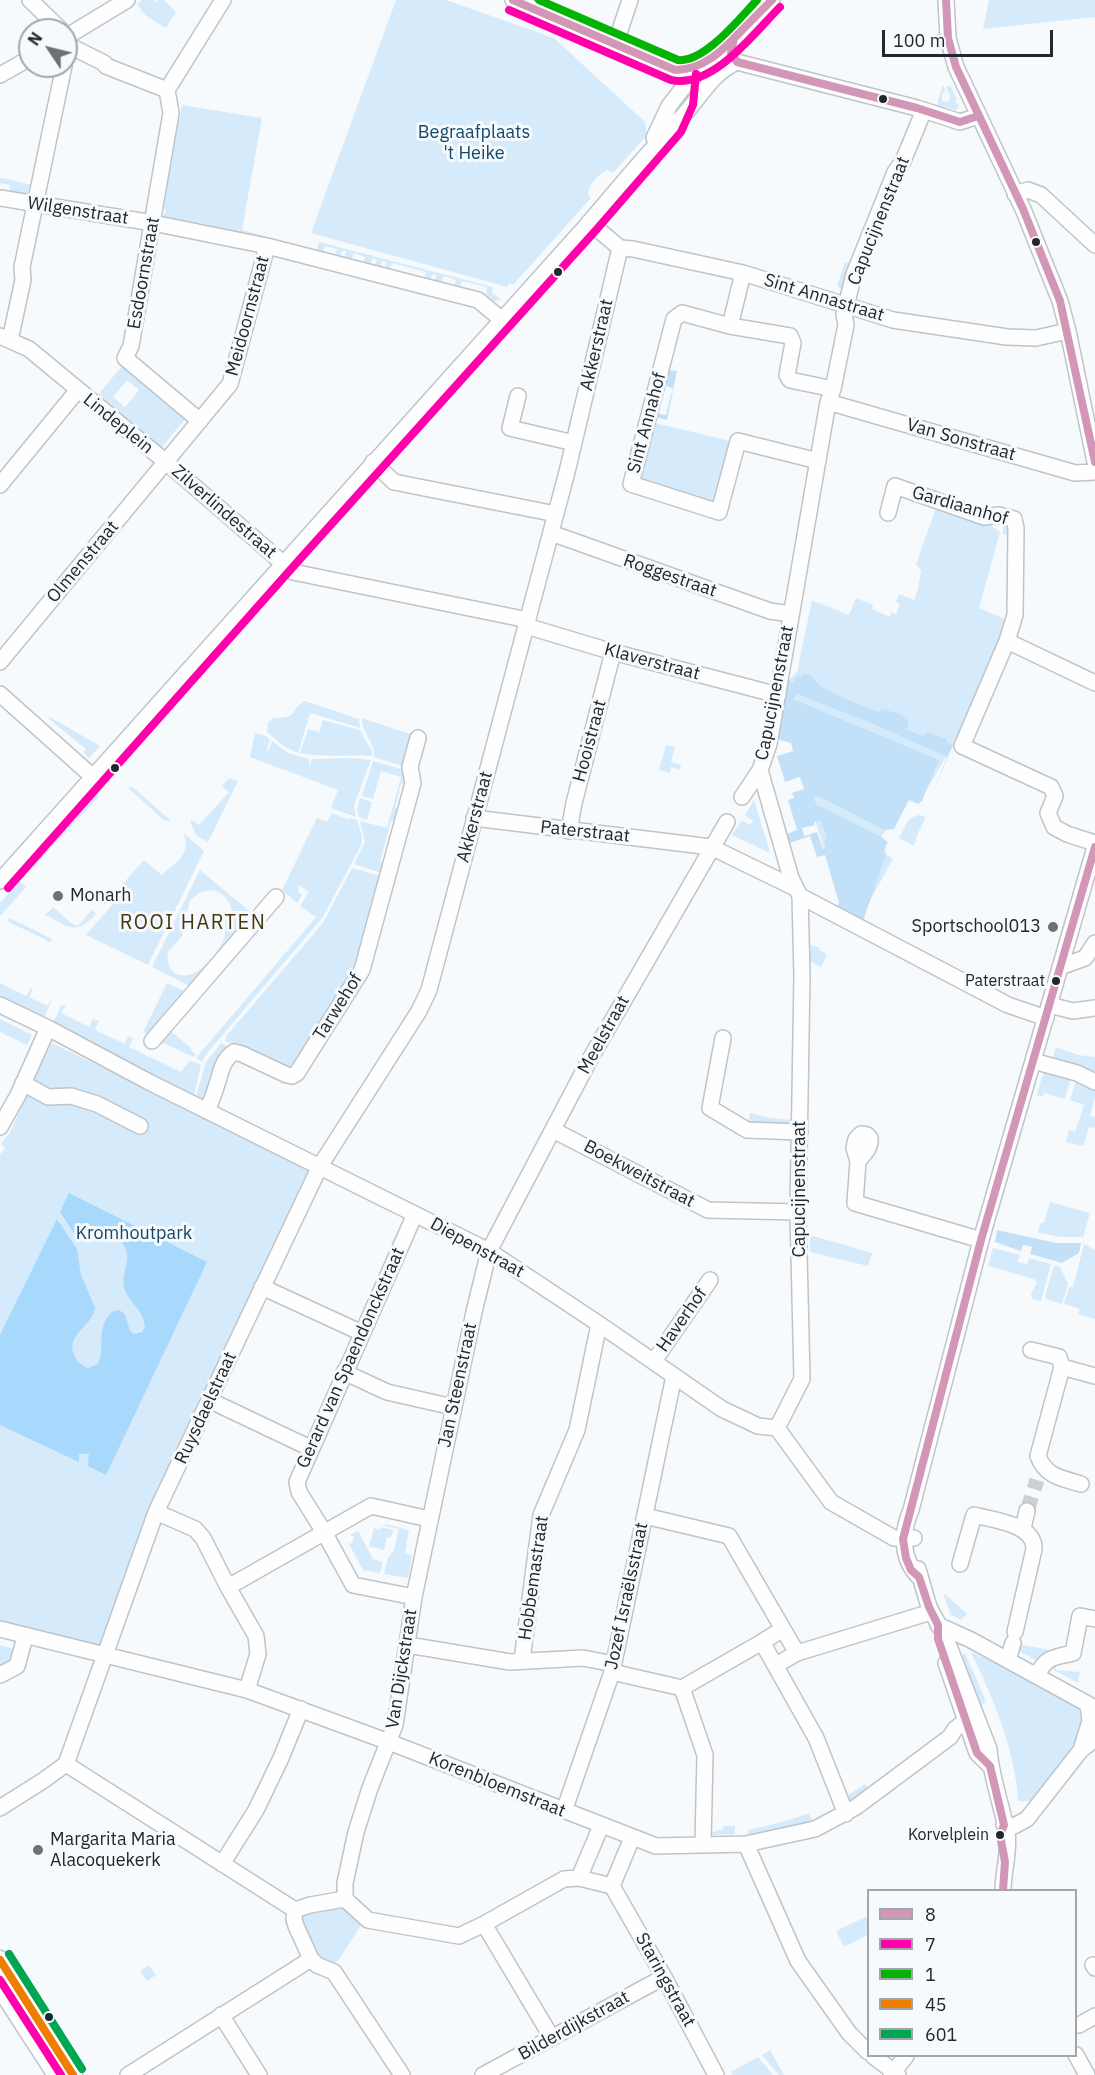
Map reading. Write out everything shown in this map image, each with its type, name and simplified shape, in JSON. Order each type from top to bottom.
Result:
[{"type":"main road","points":[[0,1960],[73,2075]]},
{"type":"main road","points":[[0,1987],[57,2075]]},
{"type":"street","points":[[30,0],[49,18]]},
{"type":"street","points":[[78,40],[127,0]]},
{"type":"street","points":[[78,50],[106,66],[167,90],[223,0]]},
{"type":"street","points":[[513,0],[675,70],[686,72],[704,64],[772,0]]},
{"type":"street","points":[[615,45],[630,0]]},
{"type":"street","points":[[946,0],[948,38],[956,66],[1042,254],[1060,301],[1095,462]]},
{"type":"street","points":[[734,38],[731,53],[737,62]]},
{"type":"street","points":[[672,125],[679,121],[725,67],[737,62],[924,110],[960,122],[978,116]]},
{"type":"street","points":[[0,75],[18,65]]},
{"type":"street","points":[[0,881],[589,222],[672,125],[683,102],[682,88],[686,72]]},
{"type":"street","points":[[5,338],[23,280],[22,267],[60,78]]},
{"type":"street","points":[[643,158],[669,106],[682,88]]},
{"type":"street","name":"Esdoornstraat","points":[[167,90],[171,113],[131,346],[125,358],[200,421]]},
{"type":"street","name":"Capucijnenstraat","points":[[777,1428],[802,1379],[798,1212],[802,976],[797,892],[760,770],[769,744],[818,461],[846,325],[844,314],[858,263],[894,172],[903,161],[924,110]]},
{"type":"street","points":[[1015,194],[1028,190],[1041,195],[1095,244]]},
{"type":"street","name":"Wilgenstraat","points":[[0,198],[153,223],[267,246],[478,300],[501,319]]},
{"type":"street","points":[[589,222],[620,248]]},
{"type":"street","name":"Meidoornstraat","points":[[229,385],[267,246]]},
{"type":"street","name":"Sint Annastraat","points":[[620,248],[743,273],[893,320],[1007,337],[1035,338],[1068,331]]},
{"type":"street","name":"Akkerstraat","points":[[320,1166],[419,1011],[429,990],[556,514],[620,248]]},
{"type":"street","points":[[730,326],[743,273]]},
{"type":"street","name":"Sint Annahof","points":[[818,461],[738,441],[719,512],[631,484],[674,319],[682,313],[730,326],[790,336],[793,343],[787,375],[790,380],[830,396]]},
{"type":"street","name":"Lindeplein","points":[[5,338],[29,350],[166,462],[229,385]]},
{"type":"street","points":[[0,485],[77,391]]},
{"type":"street","points":[[518,396],[510,428],[574,443]]},
{"type":"street","name":"Van Sonstraat","points":[[830,396],[1075,473],[1095,472]]},
{"type":"street","name":"Zilverlindestraat","points":[[166,462],[282,563]]},
{"type":"street","name":"Olmenstraat","points":[[0,662],[166,462]]},
{"type":"street","points":[[373,462],[394,482],[556,514]]},
{"type":"street","name":"Gardiaanhof","points":[[888,513],[895,486],[984,517],[999,515],[1014,519],[1016,528],[1015,615],[1007,641]]},
{"type":"street","name":"Roggestraat","points":[[551,533],[770,611],[791,614]]},
{"type":"street","name":"Klaverstraat","points":[[282,563],[293,572],[527,623],[613,652],[778,695]]},
{"type":"street","points":[[1003,1889],[1008,1850],[1007,1833],[990,1766],[977,1754],[977,1733],[948,1656],[945,1636],[934,1619],[919,1577],[911,1570],[906,1558],[909,1539],[907,1519],[981,1240],[1095,845],[1054,827],[1048,813],[1055,796],[1051,787],[962,746],[1007,641],[1095,683]]},
{"type":"street","name":"Hooistraat","points":[[569,831],[574,803],[613,652]]},
{"type":"street","points":[[0,694],[93,777]]},
{"type":"street","name":"Tarwehof","points":[[207,1111],[220,1071],[228,1056],[234,1052],[287,1075],[292,1076],[297,1073],[362,970],[413,783],[410,770],[418,738]]},
{"type":"street","points":[[742,797],[760,770]]},
{"type":"street","name":"Paterstraat","points":[[474,818],[711,847],[1008,1005],[1047,1011],[1095,1008]]},
{"type":"street","name":"Meelstraat","points":[[489,1251],[590,1059],[727,822]]},
{"type":"street","points":[[152,1041],[276,897]]},
{"type":"street","points":[[1060,967],[1085,958],[1095,943]]},
{"type":"street","name":"Diepenstraat","points":[[0,1005],[48,1028],[149,1083],[489,1251],[722,1409],[758,1426],[777,1428]]},
{"type":"street","points":[[0,1127],[48,1028]]},
{"type":"street","points":[[723,1038],[710,1108],[747,1130],[800,1132]]},
{"type":"street","points":[[1033,1061],[1077,1074],[1095,1082]]},
{"type":"street","points":[[23,1083],[48,1097],[71,1096],[97,1104],[140,1126]]},
{"type":"street","name":"Boekweitstraat","points":[[553,1130],[708,1210],[798,1212]]},
{"type":"street","points":[[858,1161],[855,1203],[981,1240]]},
{"type":"street","name":"Ruysdaelstraat","points":[[66,1764],[156,1512],[320,1166]]},
{"type":"street","name":"Gerard van Spaendonckstraat","points":[[414,1597],[353,1585],[299,1492],[297,1482],[310,1448],[415,1214]]},
{"type":"street","name":"Jan Steenstraat","points":[[414,1597],[453,1407],[489,1251]]},
{"type":"street","name":"Haverhof","points":[[654,1361],[710,1280]]},
{"type":"street","points":[[262,1287],[362,1333]]},
{"type":"street","name":"Hobbemastraat","points":[[522,1660],[541,1515],[577,1430],[599,1324]]},
{"type":"street","points":[[1031,1350],[1059,1357],[1062,1367],[1038,1456],[1039,1472],[1081,1484]]},
{"type":"street","points":[[1062,1367],[1095,1376]]},
{"type":"street","points":[[344,1372],[387,1392],[453,1407]]},
{"type":"street","name":"Jozef Israëlsstraat","points":[[564,1811],[613,1668],[674,1376]]},
{"type":"street","points":[[209,1400],[310,1448]]},
{"type":"street","points":[[777,1428],[831,1502],[894,1538],[909,1539]]},
{"type":"street","points":[[228,1587],[371,1506],[429,1519]]},
{"type":"street","points":[[1023,1528],[1027,1511]]},
{"type":"street","points":[[156,1512],[195,1529],[256,1636],[258,1654],[247,1690]]},
{"type":"street","points":[[960,1564],[974,1515],[1023,1528],[1034,1543],[1008,1660]]},
{"type":"street","points":[[645,1516],[729,1536],[797,1653]]},
{"type":"street","name":"Van Dijckstraat","points":[[345,1899],[345,1883],[356,1832],[370,1788],[395,1725],[414,1597]]},
{"type":"street","points":[[1037,1675],[1043,1663],[1048,1659],[1073,1653],[1080,1616],[1095,1619]]},
{"type":"street","points":[[776,1665],[797,1653],[934,1619],[981,1647],[1092,1706],[1090,1722],[1081,1750]]},
{"type":"street","name":"Korenbloemstraat","points":[[0,1629],[247,1690],[389,1742],[656,1846],[746,1844],[815,1829],[846,1814],[950,1737],[970,1716]]},
{"type":"street","points":[[408,1645],[510,1662],[583,1658],[682,1688],[783,1629]]},
{"type":"street","points":[[0,1675],[16,1666],[25,1637]]},
{"type":"street","points":[[762,1642],[816,1738],[846,1814]]},
{"type":"street","points":[[948,1656],[960,1646],[981,1647]]},
{"type":"street","points":[[682,1688],[705,1755],[702,1844]]},
{"type":"street","points":[[222,1864],[256,1810],[281,1758],[300,1709]]},
{"type":"street","points":[[950,1737],[977,1733]]},
{"type":"street","points":[[1004,1825],[1014,1826],[1023,1823],[1032,1815],[1081,1750],[1095,1739]]},
{"type":"street","points":[[0,1808],[66,1764],[295,1910]]},
{"type":"street","points":[[579,1878],[601,1826]]},
{"type":"street","points":[[295,1910],[345,1899],[368,1920],[459,1936],[564,1879],[579,1878],[612,1886],[632,1838]]},
{"type":"street","points":[[746,1844],[798,1961],[849,2033],[867,2051]]},
{"type":"street","name":"Staringstraat","points":[[612,1886],[716,2075]]},
{"type":"street","points":[[295,1910],[296,1926],[311,1959],[317,1965],[333,1972],[402,2075]]},
{"type":"street","points":[[484,1924],[552,2038]]},
{"type":"street","points":[[128,2075],[311,1959]]},
{"type":"street","name":"Bilderdijkstraat","points":[[483,2075],[664,1977]]},
{"type":"street","points":[[221,2015],[259,2075]]},
{"type":"street","points":[[1079,2025],[1095,2016]]},
{"type":"street","points":[[875,2057],[894,2074],[905,2057]]},
{"type":"street","points":[[1077,2057],[1087,2075]]},
{"type":"green space","points":[[142,0],[155,0],[153,3],[164,0],[176,12],[166,28],[145,15],[137,4]]},
{"type":"green space","name":"Begraafplaats 't Heike","points":[[396,0],[446,0],[554,38],[645,122],[647,135],[613,173],[607,170],[594,180],[588,191],[591,198],[513,285],[509,283],[507,287],[311,233]]},
{"type":"green space","points":[[989,0],[1095,0],[1095,17],[983,29]]},
{"type":"green space","points":[[950,85],[957,100],[954,102],[957,102],[956,105],[959,104],[956,110],[937,105],[944,86],[942,101],[949,102],[950,96],[946,87]]},
{"type":"green space","points":[[182,105],[262,118],[242,230],[297,245],[295,249],[220,227],[210,229],[209,225],[172,219],[162,222],[164,213],[166,213],[164,207],[168,181],[165,177],[166,166],[171,166],[176,136],[172,135],[171,126],[179,121]]},
{"type":"green space","points":[[0,179],[32,185],[31,191],[26,195],[9,192],[10,185],[1,183],[0,185]]},
{"type":"green space","points":[[319,242],[493,287],[492,293],[502,300],[493,301],[490,297],[486,298],[487,287],[462,281],[459,291],[453,289],[456,280],[444,276],[440,286],[434,284],[436,275],[433,274],[429,283],[424,281],[426,272],[392,263],[389,273],[384,271],[386,262],[382,261],[380,269],[374,268],[377,260],[373,258],[370,266],[363,266],[365,257],[354,253],[351,261],[344,261],[346,251],[342,251],[340,260],[335,258],[337,249],[325,246],[322,255],[315,254]]},
{"type":"green space","points":[[845,262],[851,264],[844,288],[841,289],[837,286]]},
{"type":"green space","points":[[124,364],[186,418],[161,448],[96,397]],"holes":[[[127,380],[139,390],[125,407],[113,397]]]},
{"type":"green space","points":[[651,422],[734,442],[717,507],[635,482]]},
{"type":"green space","points":[[936,508],[1002,521],[986,522],[1000,532],[979,608],[1009,621],[953,745],[925,792],[908,800],[882,836],[887,855],[893,859],[861,917],[841,907],[792,742],[787,682],[797,672],[812,600],[860,624],[813,600],[849,615],[856,598],[873,605],[872,609],[890,617],[891,612],[896,614],[900,604],[896,602],[899,594],[914,600],[921,571],[916,564]]},
{"type":"green space","points":[[1003,521],[1007,522],[1011,534],[1003,535]]},
{"type":"green space","points":[[305,701],[359,719],[360,728],[310,713],[298,753],[283,746],[267,732],[268,723],[273,718],[291,715]]},
{"type":"green space","points":[[50,717],[100,746],[87,760],[88,757],[83,752],[86,749],[49,719]]},
{"type":"green space","points":[[362,718],[413,737],[405,767],[374,757],[373,747]]},
{"type":"green space","points":[[323,720],[360,730],[372,751],[372,756],[300,753],[308,729],[319,732]]},
{"type":"green space","points":[[255,733],[266,736],[270,740],[266,751],[272,741],[288,753],[309,759],[309,767],[312,759],[371,760],[354,805],[356,817],[331,808],[338,790],[250,757]]},
{"type":"green space","points":[[666,745],[675,747],[671,762],[681,765],[680,770],[671,767],[670,773],[659,770]]},
{"type":"green space","points":[[373,761],[404,770],[403,776],[408,778],[410,786],[401,784],[395,808],[403,810],[399,823],[391,821],[380,862],[388,865],[385,874],[354,864],[365,842],[360,821],[387,828],[401,777],[381,771],[373,799],[362,796]]},
{"type":"green space","points":[[229,778],[238,781],[208,842],[197,836],[190,822],[192,820],[199,825],[229,792],[222,786]]},
{"type":"green space","points":[[131,787],[171,821],[165,821],[128,788]]},
{"type":"green space","points":[[96,795],[99,796],[33,868],[33,866]]},
{"type":"green space","points":[[360,798],[372,802],[367,820],[359,817],[357,809]]},
{"type":"green space","points":[[754,800],[770,853],[732,835],[742,820],[750,825],[753,821],[745,815]]},
{"type":"green space","points":[[332,813],[350,820],[350,818],[357,820],[362,836],[361,845],[323,917],[208,1052],[202,1062],[196,1058],[316,917],[300,906],[309,892],[299,885],[298,891],[302,896],[297,903],[282,890],[317,818],[327,822]]},
{"type":"green space","points":[[918,815],[926,817],[914,846],[899,838],[909,819]]},
{"type":"green space","points":[[184,833],[204,851],[148,965],[86,935],[125,890],[121,886],[144,860],[162,875],[181,858],[185,848]]},
{"type":"green space","points":[[352,868],[385,877],[360,963],[293,1071],[225,1041],[227,1035],[323,923]]},
{"type":"green space","points":[[200,870],[254,915],[192,987],[152,967]],"holes":[[[211,890],[226,898],[233,914],[225,922],[223,941],[210,961],[197,972],[190,975],[175,973],[168,964],[168,952],[182,936],[190,900],[201,892]]]},
{"type":"green space","points":[[20,881],[26,887],[0,916],[0,903]]},
{"type":"green space","points":[[53,907],[71,923],[78,926],[92,910],[96,914],[83,925],[77,927],[72,927],[45,915]]},
{"type":"green space","points":[[10,918],[52,939],[50,942],[7,921]]},
{"type":"green space","points":[[810,945],[820,948],[819,950],[827,955],[821,967],[810,961]]},
{"type":"green space","points":[[0,983],[26,996],[31,988],[33,989],[29,997],[47,1006],[52,999],[43,1021],[0,999]]},
{"type":"green space","points":[[167,983],[188,993],[151,1036],[143,1032]]},
{"type":"green space","points":[[66,1005],[61,1013],[89,1027],[93,1019],[99,1021],[95,1030],[125,1044],[128,1036],[133,1038],[129,1047],[181,1072],[190,1060],[201,1065],[194,1095],[52,1025],[61,1006]]},
{"type":"green space","points":[[0,1019],[32,1035],[27,1045],[0,1032]]},
{"type":"green space","points":[[167,1028],[196,1055],[193,1057],[157,1040]]},
{"type":"green space","points":[[221,1043],[230,1047],[206,1101],[196,1096],[206,1062]]},
{"type":"green space","name":"Kromhoutpark","points":[[51,1044],[314,1170],[116,1601],[108,1623],[112,1625],[106,1641],[101,1640],[98,1648],[0,1624],[0,1154],[5,1149],[1,1144],[10,1132]]},
{"type":"green space","points":[[1056,1047],[1078,1055],[1095,1057],[1095,1078],[1052,1061]]},
{"type":"green space","points":[[1044,1070],[1067,1075],[1070,1081],[1065,1099],[1044,1093],[1043,1097],[1039,1095],[1036,1098]]},
{"type":"green space","points":[[1077,1077],[1095,1086],[1095,1097],[1090,1116],[1095,1117],[1095,1128],[1089,1127],[1083,1146],[1066,1142],[1069,1130],[1075,1132],[1084,1105],[1070,1100]]},
{"type":"green space","points":[[750,1113],[793,1120],[793,1126],[748,1124]]},
{"type":"green space","points":[[1050,1202],[1090,1213],[1083,1237],[1061,1237],[1038,1233]]},
{"type":"green space","points":[[810,1235],[872,1253],[868,1266],[810,1252]]},
{"type":"green space","points":[[1084,1244],[1095,1250],[1095,1319],[1078,1314],[1080,1309],[1064,1304],[1069,1287],[1073,1287]]},
{"type":"green space","points":[[993,1248],[1020,1255],[1018,1262],[1027,1264],[1029,1258],[1051,1264],[1041,1301],[1032,1299],[1031,1294],[1037,1282],[1034,1279],[988,1266]]},
{"type":"green space","points":[[1054,1265],[1060,1267],[1068,1284],[1062,1304],[1045,1297]]},
{"type":"green space","points":[[385,1524],[409,1530],[405,1553],[412,1555],[408,1578],[384,1574],[388,1557],[393,1553],[399,1529],[385,1526]]},
{"type":"green space","points":[[381,1527],[393,1530],[391,1537],[387,1537],[384,1550],[369,1546],[374,1528],[380,1530]]},
{"type":"green space","points":[[358,1531],[373,1559],[383,1562],[380,1573],[363,1570],[348,1542],[352,1544],[354,1537],[350,1535]]},
{"type":"green space","points":[[945,1594],[967,1614],[961,1620],[951,1615]]},
{"type":"green space","points":[[1018,1644],[1055,1651],[1043,1655],[1037,1661],[1017,1650]]},
{"type":"green space","points":[[0,1645],[15,1649],[12,1663],[0,1670]]},
{"type":"green space","name":"Korvelplein","points":[[971,1652],[1001,1666],[1016,1668],[1078,1706],[1083,1720],[1080,1723],[1080,1739],[1041,1798],[1036,1795],[1031,1801],[1018,1801],[1008,1743],[995,1706]]},
{"type":"green space","points":[[965,1653],[986,1701],[980,1707],[959,1657]]},
{"type":"green space","points":[[1056,1663],[1056,1670],[1080,1672],[1078,1683],[1048,1667]]},
{"type":"green space","points":[[865,1784],[869,1789],[849,1802],[847,1796]]},
{"type":"green space","points":[[809,1813],[813,1822],[749,1836],[748,1830]]},
{"type":"green space","points":[[724,1826],[735,1826],[735,1834],[711,1835],[719,1830],[722,1831]]},
{"type":"green space","points":[[345,1907],[361,1923],[360,1927],[337,1962],[333,1964],[320,1960],[300,1917],[305,1911]]},
{"type":"green space","points":[[867,1916],[867,1936],[844,1947],[836,1931]]},
{"type":"green space","points":[[149,1965],[156,1975],[147,1981],[140,1971]]},
{"type":"green space","points":[[770,2050],[784,2075],[779,2075],[762,2055]]},
{"type":"green space","points":[[758,2057],[773,2075],[733,2075],[731,2072]]},
{"type":"shaded area","points":[[668,370],[677,371],[667,420],[655,417],[656,413],[666,415],[673,388],[665,386]]},
{"type":"shaded area","points":[[803,673],[812,676],[819,685],[843,698],[878,712],[882,709],[900,714],[909,722],[907,730],[923,736],[927,732],[947,739],[946,742],[953,745],[932,794],[947,757],[876,725],[797,694],[793,699],[939,760],[922,801],[918,804],[909,800],[894,829],[885,830],[815,796],[817,806],[888,842],[863,921],[837,907],[839,903],[825,855],[817,857],[810,836],[790,843],[787,834],[797,830],[788,800],[794,798],[792,793],[804,789],[800,777],[785,782],[777,756],[793,751],[791,743],[776,739],[786,679],[794,683],[796,676],[802,676]],"holes":[[[821,820],[827,839],[824,840],[826,847],[823,849],[817,832],[804,836],[802,828],[815,825],[814,822]]]},
{"type":"shaded area","points":[[69,1193],[207,1262],[106,1475],[88,1466],[89,1454],[79,1454],[79,1462],[0,1425],[0,1335],[57,1219],[77,1249],[81,1275],[95,1308],[90,1320],[73,1341],[72,1348],[78,1362],[88,1368],[98,1364],[102,1331],[112,1312],[119,1310],[125,1314],[130,1331],[134,1334],[142,1332],[145,1327],[140,1312],[125,1290],[127,1253],[124,1245],[113,1234],[99,1231],[92,1232],[80,1242],[60,1212]]},
{"type":"shaded area","points":[[997,1230],[1056,1243],[1081,1243],[1079,1253],[1062,1263],[1030,1254],[1032,1247],[1023,1245],[1021,1251],[995,1242]]},
{"type":"tunnel","points":[[1027,1511],[1037,1480]]},
{"type":"transit line","name":"8","points":[[513,0],[675,70],[698,66],[707,61],[750,22]]},
{"type":"transit line","name":"1","points":[[539,0],[678,60],[688,59],[710,47],[757,0]]},
{"type":"transit line","name":"8","points":[[772,0],[734,38],[731,53],[737,62],[917,108],[960,122],[978,116]]},
{"type":"transit line","name":"8","points":[[946,0],[948,38],[956,67],[1023,209],[1060,301],[1095,462]]},
{"type":"transit line","name":"7","points":[[509,10],[671,80],[687,81],[717,68],[731,57],[780,7]]},
{"type":"transit line","name":"7","points":[[8,888],[681,132],[693,105],[696,74]]},
{"type":"transit line","name":"8","points":[[1003,1889],[1005,1862],[1000,1835],[1004,1825],[990,1766],[977,1753],[938,1639],[938,1625],[919,1577],[911,1570],[906,1558],[903,1539],[981,1240],[1095,847]]},
{"type":"transit line","name":"601","points":[[9,1954],[82,2069]]},
{"type":"transit line","name":"45","points":[[0,1960],[73,2075]]},
{"type":"transit line","name":"7","points":[[0,1980],[61,2075]]},
{"type":"place","name":"Monarh","points":[[58,896]]},
{"type":"place","name":"Sportschool013","points":[[1053,927]]},
{"type":"place","name":"Paterstraat","points":[[1056,981]]},
{"type":"place","name":"Korvelplein","points":[[1000,1835]]},
{"type":"place","name":"Margarita Maria Alacoquekerk","points":[[38,1850]]},
{"type":"district","name":"ROOI HARTEN","points":[[193,923]]}]
